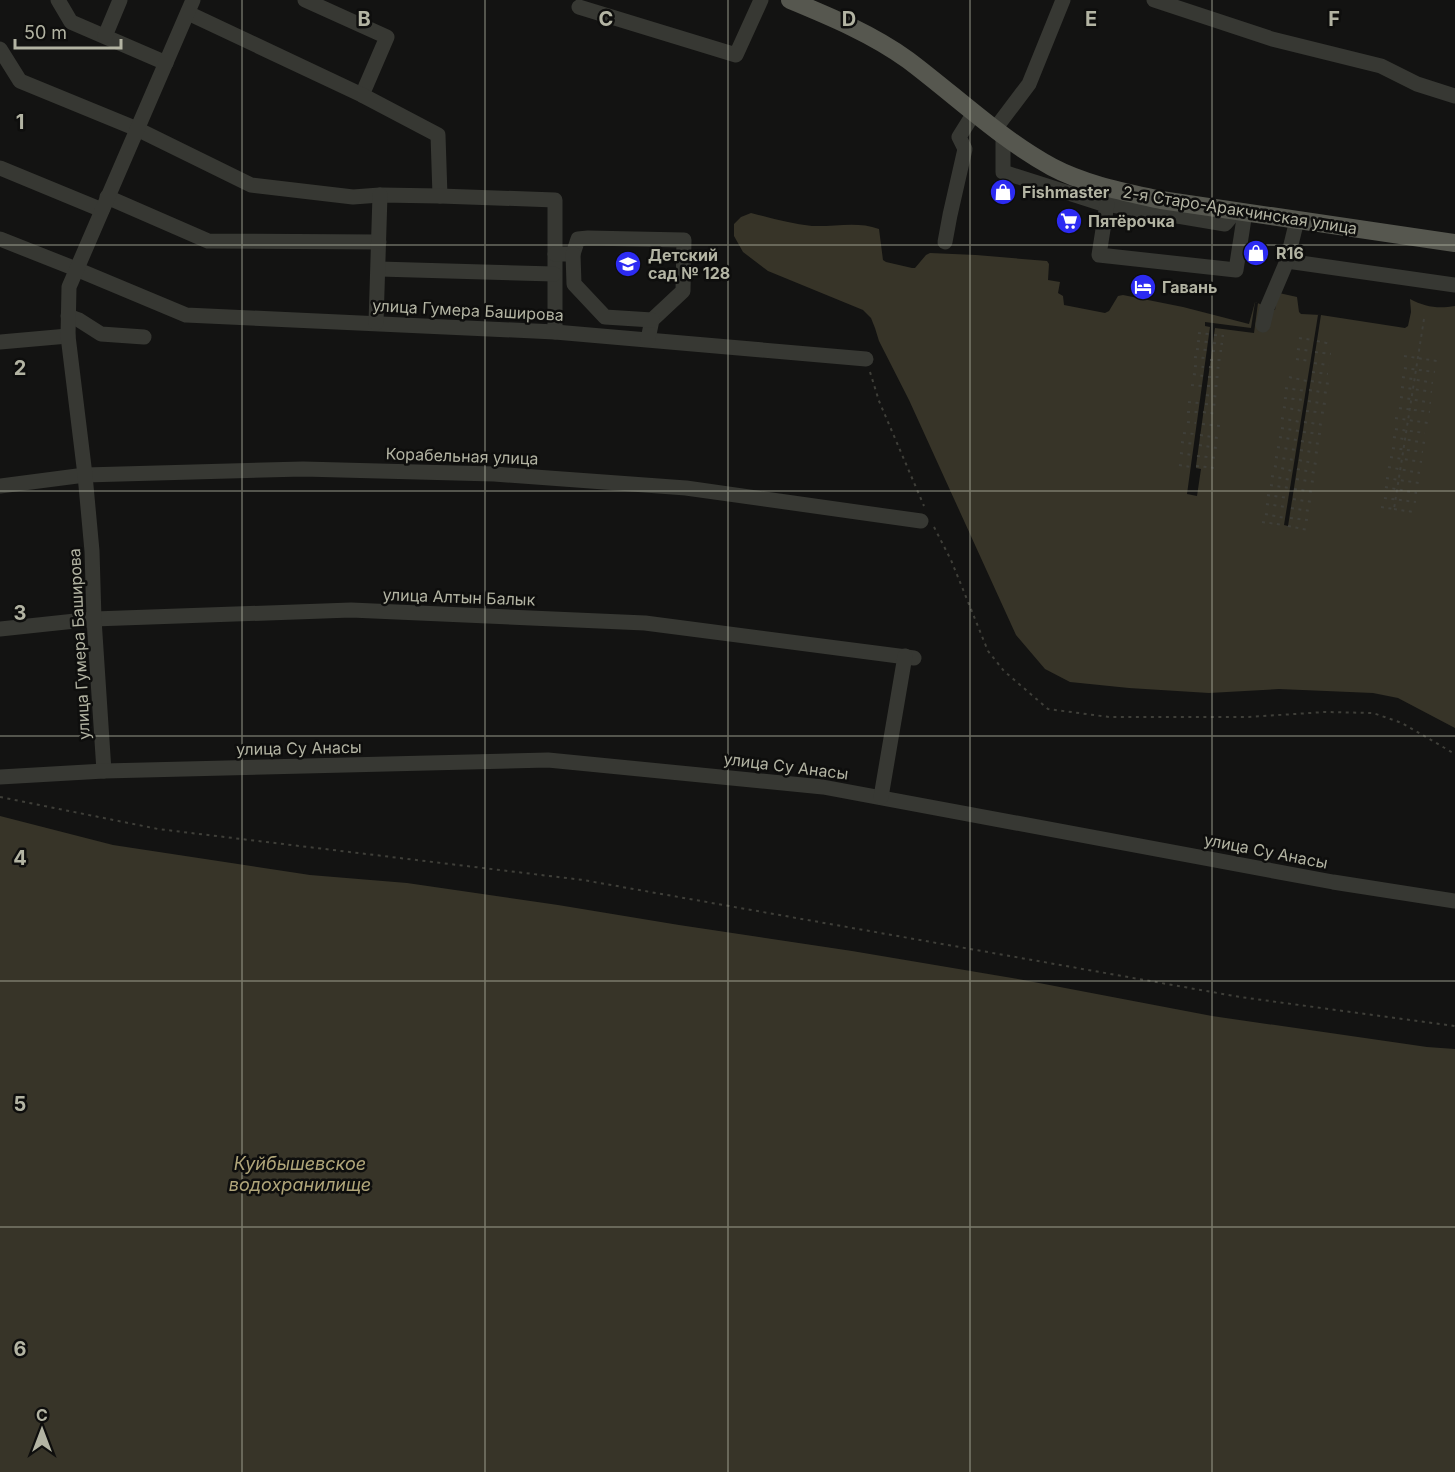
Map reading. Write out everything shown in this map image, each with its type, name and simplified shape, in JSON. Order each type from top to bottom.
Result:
[{"type":"main road","name":"2-я Старо-Аракчинская улица","points":[[790,0],[861,31],[884,44],[1030,154],[1055,168],[1089,182],[1121,192],[1161,200],[1455,243]]},
{"type":"street","points":[[58,0],[71,22],[166,63]]},
{"type":"street","points":[[105,36],[120,0]]},
{"type":"street","points":[[305,0],[387,37],[362,95]]},
{"type":"street","points":[[579,7],[736,55],[761,0]]},
{"type":"street","points":[[1063,0],[1029,84],[999,132],[1003,172],[1107,204],[1225,224],[1240,212]]},
{"type":"street","points":[[1154,0],[1272,39],[1381,66],[1417,84],[1455,96]]},
{"type":"street","points":[[190,6],[438,135],[440,196]]},
{"type":"street","name":"улица Гумера Баширова","points":[[104,771],[92,551],[68,336],[69,287],[190,6]]},
{"type":"street","points":[[0,49],[20,81],[137,129],[251,185],[353,197],[380,195],[555,200],[555,332]]},
{"type":"street","points":[[945,242],[965,149],[959,137],[974,113]]},
{"type":"street","points":[[0,168],[208,241],[379,242]]},
{"type":"street","points":[[376,323],[380,195]]},
{"type":"street","points":[[1107,204],[1099,255],[1236,270],[1240,212]]},
{"type":"street","points":[[1263,325],[1267,308],[1287,261],[1297,220]]},
{"type":"street","points":[[0,239],[76,269]]},
{"type":"street","points":[[648,339],[652,320],[683,291],[684,240],[578,239],[573,254],[574,284],[605,317],[652,320]]},
{"type":"street","points":[[555,254],[573,254]]},
{"type":"street","points":[[1287,261],[1455,285]]},
{"type":"street","name":"улица Гумера Баширова","points":[[76,269],[186,315],[555,332],[866,359]]},
{"type":"street","points":[[379,269],[555,274]]},
{"type":"street","points":[[68,316],[101,334],[144,337]]},
{"type":"street","points":[[0,342],[68,336]]},
{"type":"street","name":"Корабельная улица","points":[[0,486],[85,475],[303,470],[494,474],[686,488],[926,518]]},
{"type":"street","name":"улица Алтын Балык","points":[[0,629],[94,619],[351,610],[634,622],[910,657],[881,797]]},
{"type":"street","name":"улица Су Анасы","points":[[0,777],[104,771],[548,760],[823,786],[1333,882],[1455,901]]},
{"type":"path","points":[[1394,509],[1424,319]]},
{"type":"path","points":[[1198,333],[1209,334]]},
{"type":"path","points":[[1214,335],[1224,336]]},
{"type":"path","points":[[1299,338],[1331,344]]},
{"type":"path","points":[[1197,341],[1208,342]]},
{"type":"path","points":[[1213,343],[1223,344]]},
{"type":"path","points":[[1297,348],[1331,354]]},
{"type":"path","points":[[1196,349],[1206,350]]},
{"type":"path","points":[[1212,351],[1222,351]]},
{"type":"path","points":[[1404,356],[1437,361]]},
{"type":"path","points":[[1194,357],[1205,358]]},
{"type":"path","points":[[866,359],[879,401],[926,518],[951,560],[988,651],[1004,671],[1048,709],[1109,717],[1249,717],[1325,712],[1373,713],[1402,723],[1455,754]]},
{"type":"path","points":[[1296,359],[1329,364]]},
{"type":"path","points":[[1210,360],[1221,360]]},
{"type":"path","points":[[1194,366],[1204,367]]},
{"type":"path","points":[[1209,367],[1221,368]]},
{"type":"path","points":[[1404,368],[1435,372]]},
{"type":"path","points":[[1312,372],[1328,374]]},
{"type":"path","points":[[1193,374],[1203,376]]},
{"type":"path","points":[[1208,376],[1221,377]]},
{"type":"path","points":[[1402,377],[1433,383]]},
{"type":"path","points":[[1288,378],[1330,384]]},
{"type":"path","points":[[1191,385],[1202,386]]},
{"type":"path","points":[[1207,386],[1220,386]]},
{"type":"path","points":[[1401,387],[1432,392]]},
{"type":"path","points":[[1285,388],[1328,393]]},
{"type":"path","points":[[1206,395],[1220,397]]},
{"type":"path","points":[[1400,397],[1431,403]]},
{"type":"path","points":[[1284,398],[1326,404]]},
{"type":"path","points":[[1188,402],[1199,403]]},
{"type":"path","points":[[1204,404],[1218,405]]},
{"type":"path","points":[[1283,407],[1326,413]]},
{"type":"path","points":[[1398,408],[1430,412]]},
{"type":"path","points":[[1187,412],[1198,412]]},
{"type":"path","points":[[1203,412],[1217,414]]},
{"type":"path","points":[[1281,418],[1324,425]]},
{"type":"path","points":[[1395,418],[1428,423]]},
{"type":"path","points":[[1187,422],[1196,423]]},
{"type":"path","points":[[1202,424],[1220,426]]},
{"type":"path","points":[[1281,428],[1321,434]]},
{"type":"path","points":[[1395,429],[1425,433]]},
{"type":"path","points":[[1183,433],[1195,434]]},
{"type":"path","points":[[1200,435],[1218,438]]},
{"type":"path","points":[[1279,437],[1320,444]]},
{"type":"path","points":[[1393,437],[1425,443]]},
{"type":"path","points":[[1181,442],[1194,444]]},
{"type":"path","points":[[1199,445],[1217,448]]},
{"type":"path","points":[[1277,447],[1319,453]]},
{"type":"path","points":[[1392,448],[1424,452]]},
{"type":"path","points":[[1180,453],[1192,455]]},
{"type":"path","points":[[1197,456],[1217,458]]},
{"type":"path","points":[[1275,457],[1294,460]]},
{"type":"path","points":[[1390,457],[1422,462]]},
{"type":"path","points":[[1299,460],[1317,464]]},
{"type":"path","points":[[1179,465],[1191,467]]},
{"type":"path","points":[[1196,466],[1215,468]]},
{"type":"path","points":[[1274,466],[1292,471]]},
{"type":"path","points":[[1388,467],[1420,472]]},
{"type":"path","points":[[1297,470],[1316,473]]},
{"type":"path","points":[[1271,476],[1291,480]]},
{"type":"path","points":[[1386,478],[1419,483]]},
{"type":"path","points":[[1296,479],[1315,482]]},
{"type":"path","points":[[1270,485],[1290,488]]},
{"type":"path","points":[[1385,487],[1417,493]]},
{"type":"path","points":[[1294,489],[1314,492]]},
{"type":"path","points":[[1267,495],[1288,498]]},
{"type":"path","points":[[1384,498],[1416,502]]},
{"type":"path","points":[[1293,499],[1312,502]]},
{"type":"path","points":[[1266,504],[1286,507]]},
{"type":"path","points":[[1381,507],[1413,512]]},
{"type":"path","points":[[1291,508],[1311,511]]},
{"type":"path","points":[[1265,514],[1285,518]]},
{"type":"path","points":[[1290,518],[1308,520]]},
{"type":"path","points":[[1262,522],[1284,525]]},
{"type":"path","points":[[1288,526],[1308,530]]},
{"type":"path","points":[[0,797],[158,829],[583,880],[1240,997],[1455,1026]]},
{"type":"water","points":[[751,213],[804,225],[854,225],[879,229],[883,260],[912,268],[915,268],[930,253],[1047,261],[1049,264],[1048,280],[1060,282],[1058,293],[1063,296],[1064,305],[1105,313],[1109,311],[1118,296],[1123,295],[1249,324],[1255,302],[1275,310],[1279,293],[1297,297],[1301,314],[1405,328],[1408,326],[1411,312],[1410,299],[1432,307],[1455,306],[1455,728],[1398,698],[1373,693],[1279,689],[1209,693],[1129,688],[1070,682],[1045,669],[1016,635],[909,400],[879,341],[871,318],[863,310],[768,271],[743,252],[734,236],[734,224],[741,217]]},
{"type":"water","name":"Куйбышевское водохранилище","points":[[0,816],[113,845],[310,875],[407,883],[558,905],[1018,979],[1212,1016],[1455,1049],[1455,1472],[0,1472]]},
{"type":"pier","points":[[1255,302],[1258,303],[1254,333],[1215,328],[1196,466],[1201,469],[1197,496],[1187,494],[1210,327],[1205,326],[1205,322],[1251,328]]},
{"type":"pier","points":[[1318,315],[1321,315],[1288,526],[1284,525]]},
{"type":"place","name":"Fishmaster","points":[[1003,192]]},
{"type":"place","name":"Пятёрочка","points":[[1069,221]]},
{"type":"place","name":"R16","points":[[1256,253]]},
{"type":"place","name":"Детский сад № 128","points":[[628,264]]},
{"type":"place","name":"Гавань","points":[[1143,287]]}]
